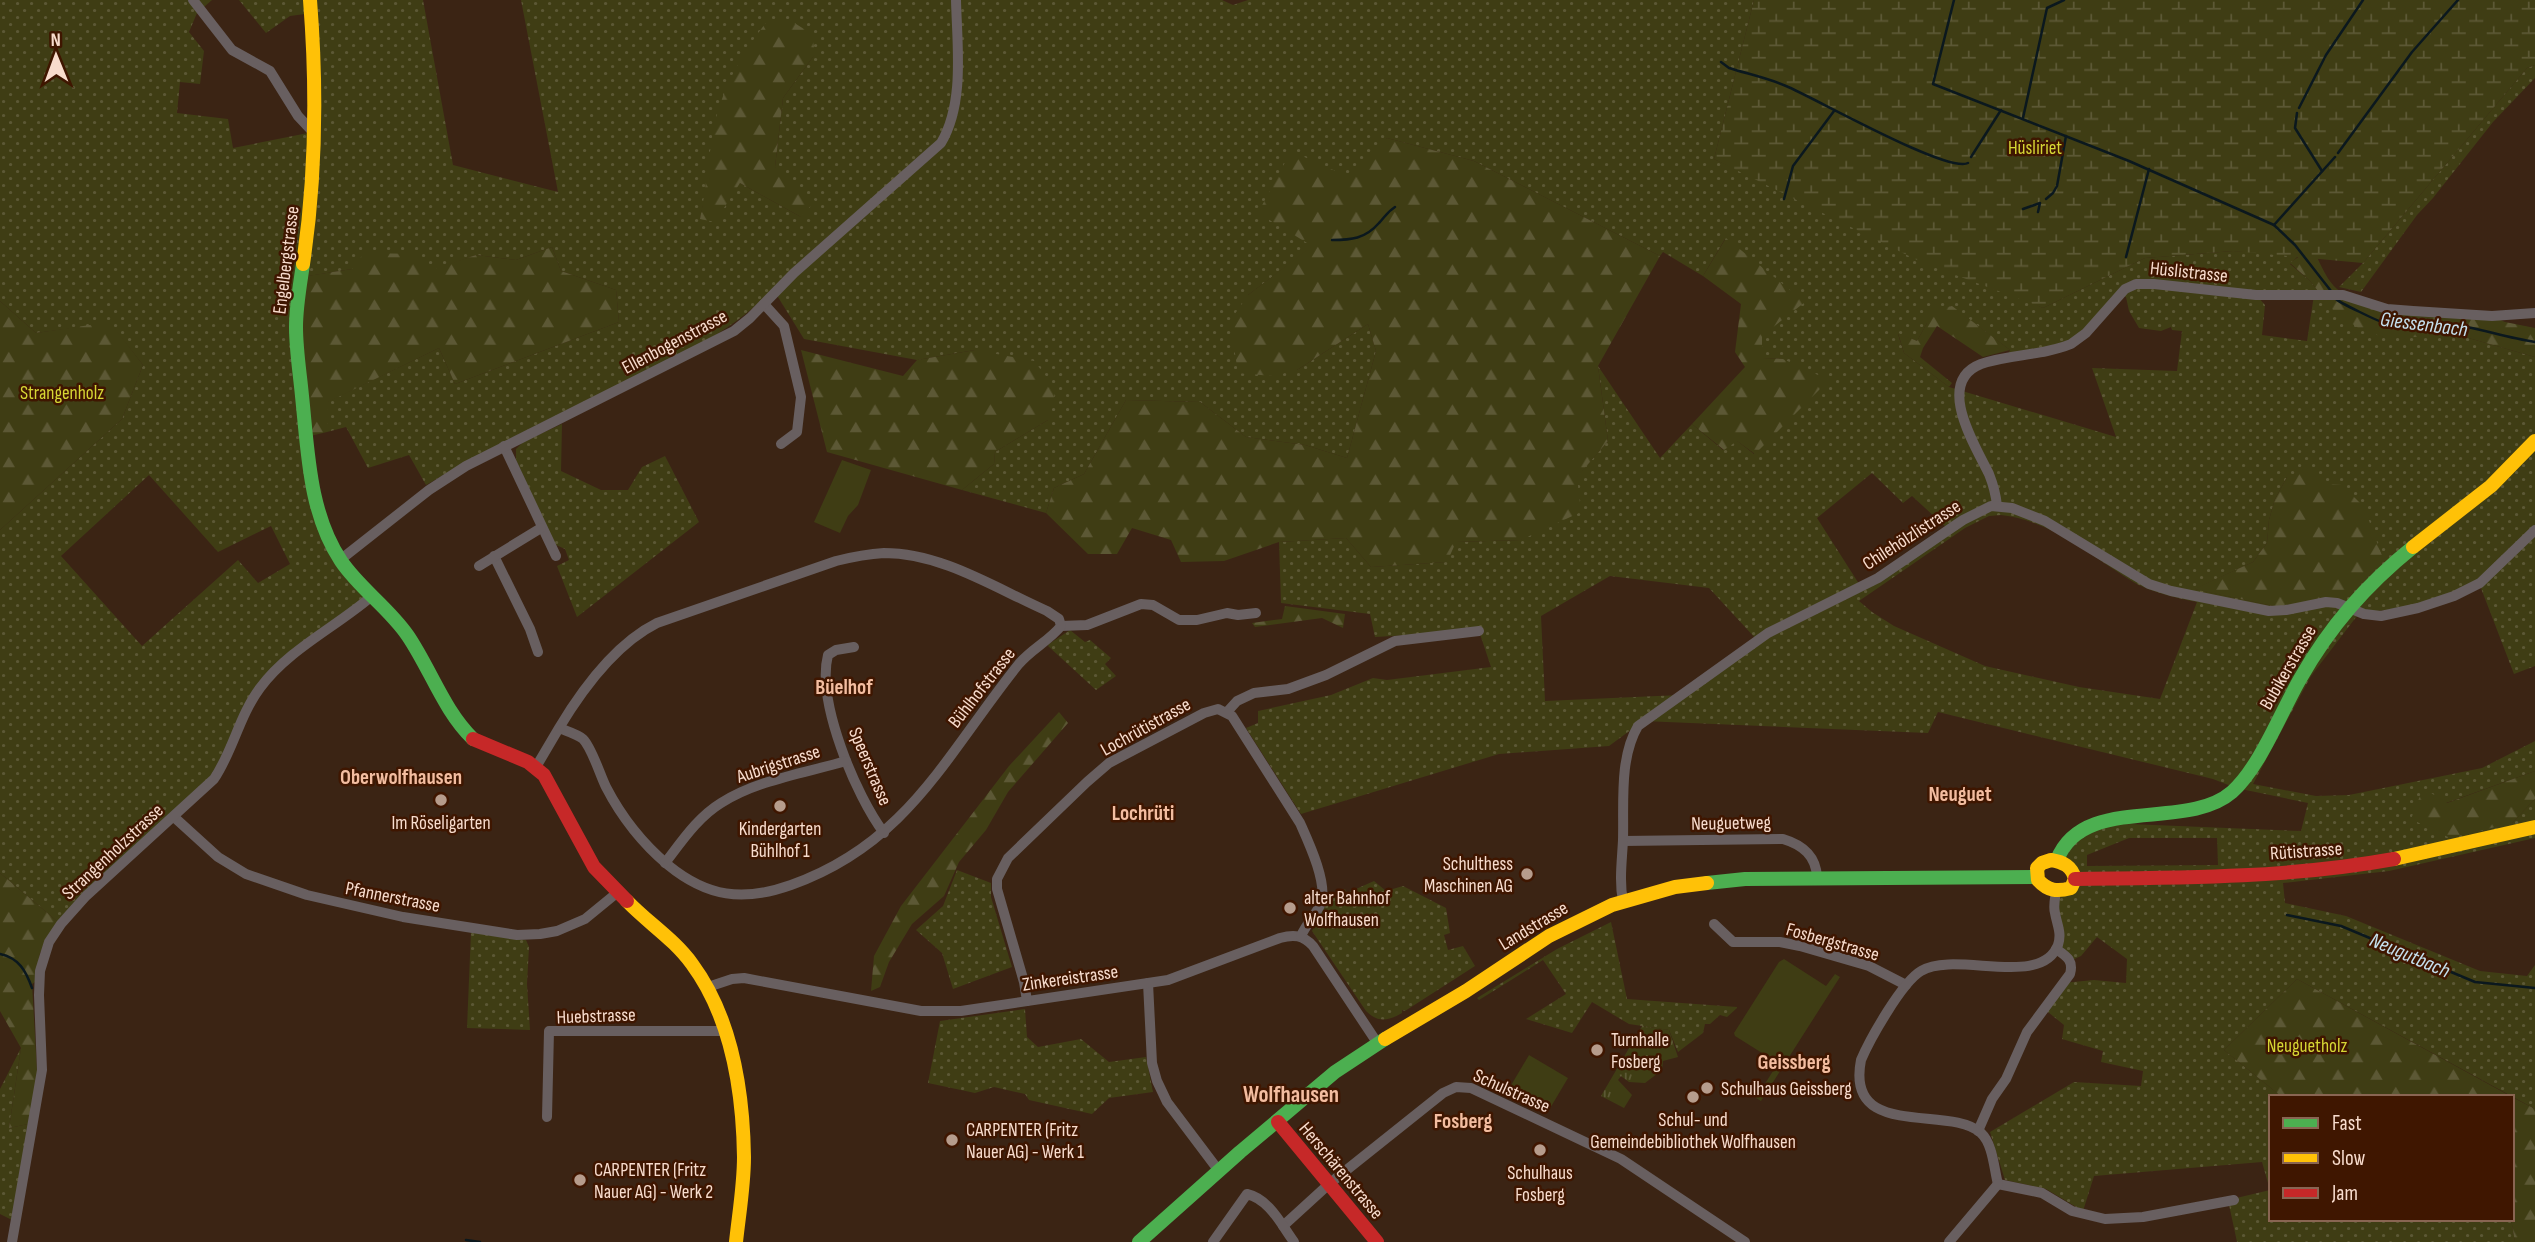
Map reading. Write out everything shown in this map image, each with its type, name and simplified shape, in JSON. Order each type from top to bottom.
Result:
[{"type":"street","points":[[194,0],[235,52],[270,71],[298,116],[313,132]]},
{"type":"street","name":"Engelbergstrasse","points":[[310,0],[314,39],[312,194],[296,328],[312,488],[318,513],[340,560],[400,624],[466,735],[492,750],[536,767]]},
{"type":"street","name":"Ellenbogenstrasse","points":[[340,560],[429,490],[466,466],[734,331],[764,304],[794,273],[940,143],[947,132],[955,97],[956,0]]},
{"type":"street","name":"Hüslistrasse","points":[[1997,506],[1992,483],[1961,412],[1960,386],[1964,377],[1975,367],[2071,344],[2086,333],[2125,289],[2136,284],[2161,284],[2256,295],[2338,295],[2387,309],[2413,312],[2492,316],[2535,313]]},
{"type":"street","points":[[764,304],[784,326],[801,397],[797,432],[781,444]]},
{"type":"street","name":"Bubikerstrasse","points":[[2057,860],[2064,844],[2096,826],[2130,816],[2201,809],[2233,791],[2252,768],[2310,662],[2348,607],[2389,566],[2486,492],[2535,442]]},
{"type":"street","points":[[504,446],[555,556]]},
{"type":"street","points":[[1997,506],[2022,511],[2045,521],[2132,575],[2164,589],[2269,611],[2296,609],[2326,602],[2370,615],[2387,616],[2454,596],[2485,579],[2535,530]]},
{"type":"street","name":"Chilehölzlistrasse","points":[[1623,901],[1620,887],[1628,758],[1632,737],[1643,721],[1768,633],[1878,578],[1963,520],[1984,508],[1997,506]]},
{"type":"street","points":[[479,566],[541,528]]},
{"type":"street","points":[[736,1242],[744,1158],[737,1079],[727,1031],[708,987],[691,962],[672,940],[618,892],[587,858],[551,785],[536,767],[577,701],[615,653],[642,630],[657,622],[835,561],[863,555],[903,555],[937,561],[1047,611],[1059,619],[1061,626],[1087,625],[1141,604],[1153,605],[1179,620],[1197,620],[1227,613],[1256,613]]},
{"type":"street","points":[[494,556],[530,629],[538,652]]},
{"type":"street","name":"Strangenholzstrasse","points":[[12,1242],[42,1070],[39,995],[44,955],[61,924],[86,896],[214,779],[227,757],[247,710],[267,680],[301,648],[372,596]]},
{"type":"street","name":"Bühlhofstrasse","points":[[559,728],[583,740],[624,817],[665,863],[686,880],[704,888],[717,893],[748,896],[785,888],[816,877],[862,851],[884,833],[918,798],[1021,661],[1061,626]]},
{"type":"street","points":[[1378,1044],[1313,946],[1301,936],[1322,897],[1322,884],[1314,858],[1300,822],[1237,723],[1227,712],[1237,701],[1254,693],[1288,689],[1326,675],[1395,641],[1479,631]]},
{"type":"street","name":"Speerstrasse","points":[[854,647],[836,650],[828,655],[828,690],[846,761],[864,801],[884,833]]},
{"type":"street","name":"Lochrütistrasse","points":[[1027,1001],[997,889],[997,879],[1008,858],[1110,763],[1204,713],[1218,709],[1227,712]]},
{"type":"street","name":"Aubrigstrasse","points":[[665,863],[691,830],[720,803],[748,789],[846,761]]},
{"type":"street","name":"Pfannerstrasse","points":[[174,817],[218,857],[246,874],[342,904],[403,917],[504,934],[540,934],[557,931],[585,919],[618,892]]},
{"type":"street","name":"Rütistrasse","points":[[2076,879],[2221,874],[2354,865],[2403,857],[2535,827]]},
{"type":"street","name":"Neuguetweg","points":[[1623,841],[1783,839],[1810,854],[1815,862],[1817,877]]},
{"type":"street","points":[[2046,860],[2057,860],[2071,869],[2076,879],[2071,888],[2056,892],[2044,887],[2036,877],[2036,870],[2039,864],[2046,860]]},
{"type":"street","name":"Landstrasse","points":[[1139,1242],[1313,1089],[1378,1044],[1466,991],[1549,936],[1582,918],[1623,901],[1714,881],[1817,877],[2036,877]]},
{"type":"street","points":[[1998,1184],[1988,1143],[1978,1131],[1962,1125],[1884,1112],[1870,1101],[1862,1089],[1859,1074],[1861,1060],[1906,985],[1917,974],[1934,966],[2031,966],[2044,962],[2056,949],[2060,934],[2054,911],[2056,892]]},
{"type":"street","name":"Fosbergstrasse","points":[[1714,924],[1733,942],[1800,946],[1869,966],[1906,985]]},
{"type":"street","name":"Zinkereistrasse","points":[[708,987],[744,978],[930,1012],[961,1011],[1148,984],[1190,972],[1280,938],[1301,936]]},
{"type":"street","points":[[1978,1131],[2027,1032],[2070,974],[2071,964],[2068,957],[2056,949]]},
{"type":"street","points":[[1148,984],[1152,1063],[1157,1081],[1167,1102],[1219,1171]]},
{"type":"street","name":"Huebstrasse","points":[[547,1117],[549,1031],[727,1031]]},
{"type":"street","name":"Schulstrasse","points":[[1283,1226],[1329,1184],[1443,1093],[1465,1086],[1621,1159],[1745,1242]]},
{"type":"street","name":"Herschärenstrasse","points":[[1278,1122],[1377,1242]]},
{"type":"street","points":[[1998,1184],[2042,1193],[2072,1211],[2105,1219],[2143,1217],[2234,1200]]},
{"type":"street","points":[[1949,1242],[1998,1184]]},
{"type":"street","points":[[1213,1242],[1247,1194],[1256,1196],[1269,1207],[1293,1242]]},
{"type":"green space","points":[[0,0],[212,0],[197,13],[189,32],[204,51],[200,84],[180,82],[177,113],[228,119],[233,148],[313,132],[312,13],[290,16],[266,33],[239,0],[423,0],[453,165],[558,192],[521,0],[1222,0],[1233,5],[1248,0],[1754,0],[1714,159],[2043,308],[2145,258],[2233,251],[2299,255],[2290,264],[2310,281],[2321,295],[2383,337],[2465,337],[2535,357],[2535,666],[2514,674],[2479,583],[2418,608],[2360,612],[2311,676],[2253,784],[2316,796],[2349,795],[2482,768],[2535,741],[2535,771],[2446,803],[2411,819],[2512,823],[2535,799],[2535,838],[2389,871],[2283,883],[2285,903],[2346,916],[2480,971],[2527,976],[2535,965],[2535,1109],[2514,1098],[2514,1095],[2509,1095],[2297,979],[2224,1050],[2280,1095],[2269,1095],[2269,1186],[2262,1162],[2094,1176],[2083,1211],[2046,1189],[2005,1180],[1990,1132],[2074,1082],[2141,1086],[2143,1071],[2101,1062],[2103,1051],[2062,1039],[2064,1025],[2043,1008],[2063,983],[2094,980],[2126,983],[2127,959],[2097,937],[2081,956],[2070,961],[2056,949],[2054,904],[2074,884],[2058,853],[2105,823],[2301,831],[2308,803],[2236,788],[2213,779],[1938,712],[1928,733],[1643,721],[1609,746],[1499,754],[1301,814],[1246,728],[1258,723],[1258,711],[1331,695],[1373,678],[1387,680],[1491,667],[1479,631],[1375,637],[1370,614],[1281,603],[1279,542],[1346,538],[1371,567],[1446,562],[1455,542],[1521,540],[1608,441],[1598,366],[1660,458],[1692,424],[1723,450],[1736,440],[1754,454],[1783,359],[1762,358],[1762,336],[1725,239],[1703,276],[1663,252],[1660,256],[1474,161],[1387,138],[1313,246],[1248,295],[1297,370],[1368,324],[1376,351],[1347,458],[1305,445],[1246,437],[1200,402],[1126,400],[1084,474],[1054,488],[1046,513],[962,490],[994,464],[995,452],[1048,420],[975,350],[917,360],[804,339],[773,289],[733,323],[688,351],[508,440],[426,485],[409,455],[368,468],[346,427],[327,432],[327,402],[439,348],[455,384],[619,322],[616,290],[561,271],[552,247],[516,260],[476,255],[428,272],[352,269],[302,277],[318,513],[372,596],[267,680],[221,769],[58,922],[0,873],[0,530],[122,419],[143,365],[110,323],[36,333],[0,301]],"holes":[[[815,54],[783,98],[775,167],[801,217],[740,183],[700,219],[707,186]],[[2314,295],[2307,341],[2262,335],[2265,305],[2257,296]],[[2120,296],[2126,297],[2129,311],[2139,328],[2161,331],[2171,327],[2172,330],[2182,331],[2177,371],[2092,368],[2116,437],[1949,387],[1904,353],[1898,334],[1917,341],[1927,323],[1951,306],[2010,350],[2006,359],[2081,338]],[[1872,473],[1903,503],[1912,496],[1948,529],[1861,587],[1817,518]],[[149,475],[218,552],[271,526],[290,564],[258,583],[238,560],[142,646],[61,556]],[[2287,477],[2324,484],[2278,607],[2195,589],[2253,562],[2267,543],[2269,520],[2275,499]],[[2001,515],[2038,524],[2142,587],[2197,602],[2160,699],[2079,687],[1985,666],[1894,626],[1859,601],[1965,528],[1989,516]],[[1610,576],[1709,588],[1757,640],[1680,695],[1545,701],[1541,616]],[[2129,838],[2217,838],[2218,865],[2087,866],[2087,855]]]},
{"type":"green space","name":"Hüsliriet","points":[[1754,0],[2535,0],[2535,65],[2527,68],[2363,263],[2233,251],[2145,258],[2043,308],[1921,262],[1714,159]]},
{"type":"green space","points":[[788,19],[812,34],[815,54],[783,98],[775,167],[815,201],[801,217],[740,183],[715,222],[700,219],[713,132],[727,86],[741,59],[768,20]]},
{"type":"green space","points":[[2535,65],[2535,78],[2493,122],[2417,215],[2361,292],[2339,287],[2363,263],[2527,68]]},
{"type":"green space","points":[[1387,138],[1474,161],[1660,256],[1598,366],[1608,441],[1577,477],[1581,512],[1521,540],[1456,542],[1447,562],[1371,567],[1346,538],[1279,542],[1224,561],[1181,562],[1171,540],[1132,528],[1117,554],[1088,554],[1046,513],[1054,488],[1084,474],[1126,400],[1200,402],[1246,437],[1305,445],[1347,458],[1376,351],[1368,324],[1297,370],[1273,376],[1238,373],[1230,321],[1248,295],[1312,246],[1258,213],[1291,151],[1349,177]]},
{"type":"green space","points":[[1726,238],[1805,302],[1762,336],[1762,358],[1783,359],[1829,380],[1755,454],[1737,441],[1724,450],[1692,424],[1745,367],[1735,352],[1741,304],[1703,276]]},
{"type":"green space","points":[[552,247],[561,271],[616,290],[619,322],[455,384],[439,348],[328,402],[327,432],[306,437],[299,366],[301,277],[352,269],[364,253],[418,254],[428,271],[476,255],[516,260]]},
{"type":"green space","points":[[2312,247],[2329,280],[2350,297],[2388,307],[2492,316],[2505,322],[2535,328],[2535,357],[2465,337],[2383,337],[2361,330],[2333,310],[2310,281],[2290,263]]},
{"type":"green space","name":"Strangenholz","points":[[0,301],[36,333],[110,322],[143,365],[122,419],[0,530]]},
{"type":"green space","points":[[1952,306],[2010,350],[1983,357],[1937,326],[1920,357],[1952,383],[1949,387],[1904,353],[1898,333],[1917,341],[1927,323],[1923,312]]},
{"type":"green space","points":[[801,350],[903,376],[917,360],[975,350],[1034,361],[1056,389],[1048,420],[995,452],[994,464],[962,490],[827,452]]},
{"type":"green space","points":[[562,424],[561,471],[601,490],[628,490],[642,467],[665,456],[699,522],[577,617],[557,566],[569,560],[565,549],[554,544],[516,460],[516,449],[523,442]]},
{"type":"green space","points":[[842,460],[871,470],[858,505],[848,516],[840,533],[814,522]]},
{"type":"green space","points":[[2310,468],[2324,484],[2342,485],[2364,507],[2384,561],[2340,599],[2278,607],[2194,589],[2253,562],[2267,543],[2269,520],[2275,499],[2287,477]]},
{"type":"green space","points":[[1285,606],[1345,614],[1343,628],[1322,618],[1255,627],[1252,623],[1282,619]]},
{"type":"green space","points":[[1070,630],[1085,642],[1090,640],[1111,658],[1105,664],[1116,676],[1096,690],[1048,646]]},
{"type":"green space","points":[[1059,712],[1068,723],[1008,792],[986,830],[959,862],[944,896],[912,924],[889,962],[880,987],[871,991],[874,956],[901,906],[1009,766]]},
{"type":"green space","points":[[2535,771],[2535,799],[2512,823],[2450,838],[2411,819],[2423,788],[2447,803]]},
{"type":"green space","points":[[957,870],[991,883],[991,897],[1012,967],[953,989],[942,953],[916,930],[943,906]]},
{"type":"green space","points":[[0,873],[58,922],[40,953],[35,982],[32,984],[37,1071],[33,1123],[9,1128],[21,1048],[0,1011]]},
{"type":"green space","points":[[1374,881],[1386,891],[1403,886],[1446,908],[1450,933],[1444,935],[1448,950],[1463,946],[1475,966],[1405,1011],[1402,1010],[1402,1013],[1383,1020],[1366,1011],[1312,931],[1329,898],[1345,889],[1347,893]]},
{"type":"green space","points":[[1611,922],[1627,999],[1737,1008],[1727,1017],[1720,1015],[1710,1024],[1705,1024],[1703,1033],[1678,1052],[1669,1030],[1629,1024],[1592,1002],[1572,1033],[1526,1019],[1566,994],[1543,960],[1479,1000],[1477,998],[1557,949]]},
{"type":"green space","points":[[471,932],[526,940],[529,947],[527,984],[530,1030],[467,1028]]},
{"type":"green space","points":[[1784,959],[1826,986],[1835,974],[1840,977],[1761,1101],[1756,1098],[1778,1063],[1734,1033],[1779,962]]},
{"type":"green space","name":"Neuguetholz","points":[[2297,979],[2508,1095],[2280,1095],[2224,1050]]},
{"type":"green space","points":[[1025,1009],[1027,1037],[1038,1047],[1081,1039],[1109,1062],[1146,1057],[1153,1092],[1109,1098],[1092,1114],[1029,1100],[1025,1094],[994,1087],[975,1093],[928,1083],[940,1021]]},
{"type":"green space","points":[[1642,1026],[1669,1030],[1678,1057],[1663,1061],[1662,1070],[1645,1083],[1629,1082],[1621,1076],[1618,1080],[1632,1095],[1624,1108],[1601,1096]]},
{"type":"green space","points":[[21,1048],[9,1128],[33,1123],[16,1222],[0,1214],[0,1089]]},
{"type":"green space","points":[[1529,1055],[1568,1078],[1549,1110],[1510,1087]]},
{"type":"green space","points":[[2514,1098],[2535,1109],[2535,1242],[2515,1242],[2511,1221],[2514,1221]]},
{"type":"green space","points":[[2269,1190],[2269,1221],[2511,1221],[2515,1242],[2237,1242],[2228,1200]]},
{"type":"waterway","points":[[1954,0],[1933,84],[2129,161],[2274,225],[2295,245],[2331,291]]},
{"type":"waterway","points":[[2023,118],[2047,8],[2064,0]]},
{"type":"waterway","points":[[2299,108],[2326,55],[2363,0]]},
{"type":"waterway","name":"Giessenbach","points":[[2338,153],[2412,52],[2458,0]]},
{"type":"waterway","points":[[1721,62],[1729,68],[1786,86],[1935,157],[1956,163],[1968,163]]},
{"type":"waterway","points":[[1971,157],[2001,110]]},
{"type":"waterway","points":[[1784,199],[1793,166],[1834,111]]},
{"type":"waterway","points":[[2297,113],[2295,128],[2322,171]]},
{"type":"waterway","points":[[2046,199],[2057,186],[2066,136]]},
{"type":"waterway","name":"Giessenbach","points":[[2274,225],[2335,157]]},
{"type":"waterway","points":[[2126,257],[2149,169]]},
{"type":"waterway","points":[[2023,209],[2040,203],[2038,212]]},
{"type":"waterway","points":[[1332,240],[1352,239],[1363,235],[1395,207]]},
{"type":"waterway","name":"Giessenbach","points":[[2336,299],[2384,323],[2447,323],[2535,342]]},
{"type":"waterway","name":"Neugutbach","points":[[2287,915],[2341,926],[2475,982],[2535,988]]},
{"type":"waterway","points":[[0,954],[21,966],[32,988]]},
{"type":"waterway","points":[[466,1240],[480,1242]]},
{"type":"traffic: fast","points":[[303,264],[297,311],[297,344],[312,482],[322,523],[341,561],[408,636],[454,716],[473,739]]},
{"type":"traffic: fast","points":[[2057,860],[2070,839],[2089,827],[2112,820],[2189,810],[2212,804],[2232,792],[2261,754],[2300,679],[2324,641],[2365,591],[2413,547]]},
{"type":"traffic: fast","points":[[1707,883],[1745,879],[2036,877]]},
{"type":"traffic: fast","points":[[1139,1242],[1335,1072],[1385,1039]]},
{"type":"traffic: slow","points":[[303,264],[311,198],[314,132],[310,0]]},
{"type":"traffic: slow","points":[[2413,547],[2491,486],[2535,441]]},
{"type":"traffic: slow","points":[[2394,859],[2535,827]]},
{"type":"traffic: slow","points":[[2051,860],[2063,863],[2072,871],[2075,879],[2071,888],[2053,890],[2038,880],[2037,868],[2051,860]]},
{"type":"traffic: slow","points":[[1385,1039],[1466,991],[1549,936],[1612,905],[1675,887],[1707,883]]},
{"type":"traffic: slow","points":[[627,901],[692,964],[706,985],[726,1031],[738,1081],[743,1132],[743,1178],[736,1242]]},
{"type":"traffic: jam","points":[[473,739],[528,762],[544,775],[594,867],[627,901]]},
{"type":"traffic: jam","points":[[2075,879],[2275,873],[2394,859]]},
{"type":"traffic: jam","points":[[1278,1122],[1377,1242]]},
{"type":"place","name":"Im Röseligarten","points":[[441,800]]},
{"type":"place","name":"Kindergarten Bühlhof 1","points":[[780,806]]},
{"type":"place","name":"Schulthess Maschinen AG","points":[[1527,874]]},
{"type":"place","name":"alter Bahnhof Wolfhausen","points":[[1290,908]]},
{"type":"place","name":"Turnhalle Fosberg","points":[[1597,1050]]},
{"type":"place","name":"Schulhaus Geissberg","points":[[1707,1088]]},
{"type":"place","name":"Schul- und Gemeindebibliothek Wolfhausen","points":[[1693,1097]]},
{"type":"place","name":"CARPENTER (Fritz Nauer AG) - Werk 1","points":[[952,1140]]},
{"type":"place","name":"Schulhaus Fosberg","points":[[1540,1150]]},
{"type":"place","name":"CARPENTER (Fritz Nauer AG) - Werk 2","points":[[580,1180]]},
{"type":"district","name":"Büelhof","points":[[844,687]]},
{"type":"district","name":"Oberwolfhausen","points":[[401,777]]},
{"type":"district","name":"Neuguet","points":[[1960,794]]},
{"type":"district","name":"Lochrüti","points":[[1143,813]]},
{"type":"district","name":"Geissberg","points":[[1794,1062]]},
{"type":"district","name":"Wolfhausen","points":[[1291,1094]]},
{"type":"district","name":"Fosberg","points":[[1463,1121]]}]
